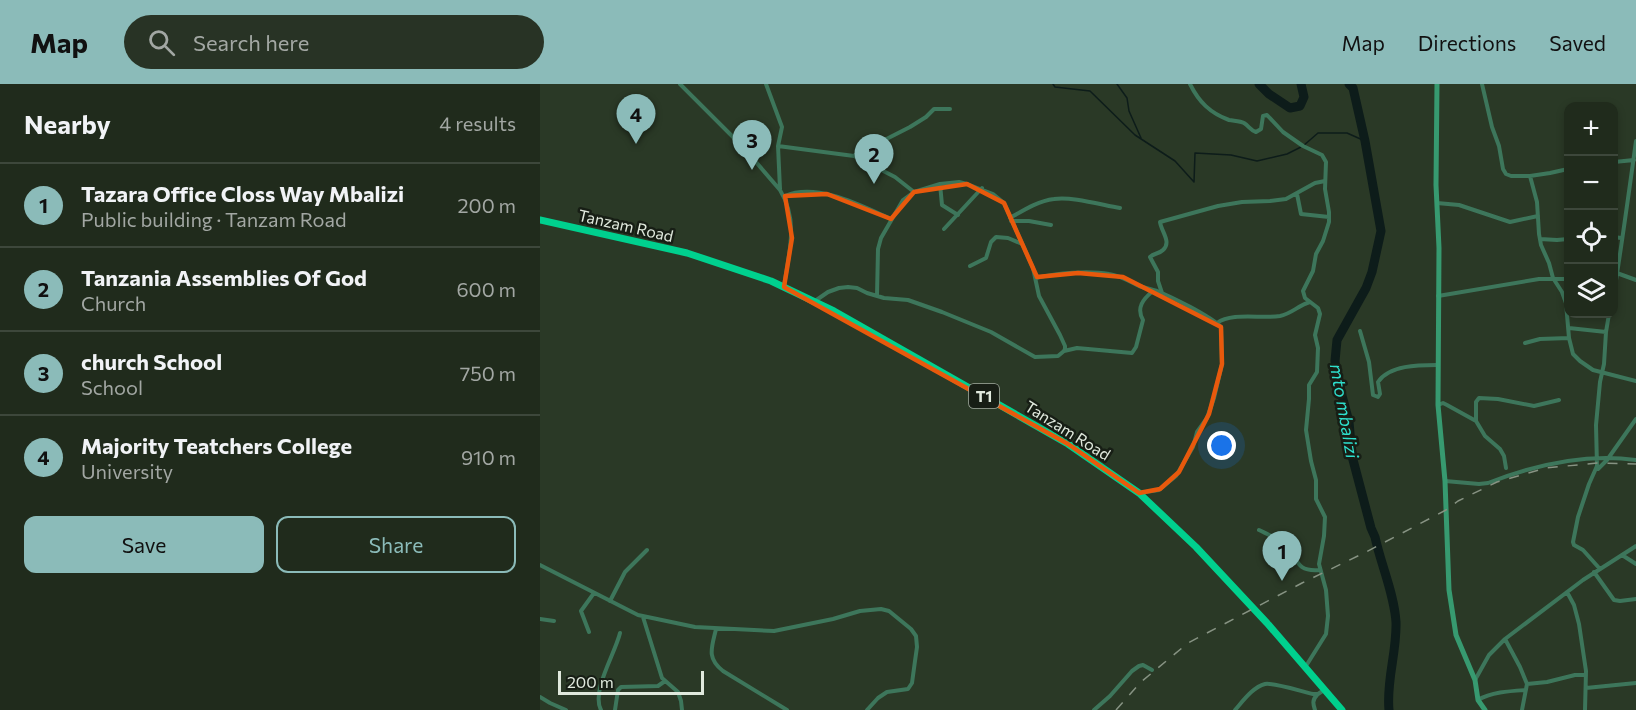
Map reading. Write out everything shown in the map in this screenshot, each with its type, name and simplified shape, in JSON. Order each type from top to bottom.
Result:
[{"type":"highway","name":"Tanzam Road","points":[[540,220],[687,253],[784,287],[882,338],[1068,444],[1139,493],[1196,547],[1267,623],[1305,667],[1322,692],[1342,710]]},
{"type":"main road","points":[[1437,84],[1437,365],[1445,481],[1449,590],[1456,634],[1474,680],[1482,709]]},
{"type":"street","points":[[680,84],[735,139],[785,196],[792,238],[784,287]]},
{"type":"street","points":[[766,84],[782,127],[778,146],[780,190]]},
{"type":"street","points":[[1190,84],[1198,99],[1211,111],[1219,116],[1244,123],[1252,131],[1256,132],[1261,129],[1264,116],[1269,117],[1301,145],[1318,152],[1324,158],[1326,168],[1329,217],[1325,235],[1316,254],[1314,268],[1304,288],[1304,297],[1318,308],[1320,314],[1315,335],[1318,348],[1317,372],[1309,386],[1306,430],[1316,480],[1316,499],[1325,518],[1319,570],[1326,590],[1328,616],[1326,634],[1305,667]]},
{"type":"street","points":[[1482,84],[1504,172],[1511,176],[1530,176],[1564,170]]},
{"type":"street","points":[[854,156],[910,127],[926,117],[933,109],[950,109]]},
{"type":"street","points":[[1617,264],[1629,198],[1636,141]]},
{"type":"street","points":[[778,146],[854,156],[895,177],[914,192]]},
{"type":"street","points":[[1618,162],[1634,160]]},
{"type":"street","points":[[1530,176],[1535,193],[1540,239],[1553,278],[1566,303],[1573,354],[1590,369],[1636,381]]},
{"type":"street","points":[[1162,294],[1158,272],[1150,257],[1167,245],[1160,222],[1218,206],[1292,197],[1316,183],[1325,181]]},
{"type":"street","points":[[877,296],[878,249],[881,238],[903,200],[914,192],[940,184],[959,182],[982,188],[1002,201],[1034,268],[1039,296],[1065,346],[1064,351]]},
{"type":"street","points":[[940,184],[942,205],[958,215]]},
{"type":"street","points":[[944,230],[982,188]]},
{"type":"street","points":[[785,196],[802,193],[827,194],[891,219]]},
{"type":"street","points":[[1298,194],[1301,214],[1329,217]]},
{"type":"street","points":[[1011,219],[1037,204],[1053,199],[1065,198],[1120,208]]},
{"type":"street","points":[[1437,203],[1459,205],[1510,222],[1538,216]]},
{"type":"street","points":[[1011,219],[1051,225]]},
{"type":"street","points":[[970,266],[986,258],[991,242],[996,237],[1012,239],[1022,244]]},
{"type":"street","points":[[1618,238],[1622,238]]},
{"type":"street","points":[[1540,239],[1564,239]]},
{"type":"street","points":[[1036,278],[1067,273],[1106,273],[1123,277],[1206,316],[1221,327],[1222,364],[1207,418],[1197,432],[1192,447],[1176,476],[1159,490],[1139,493]]},
{"type":"street","points":[[1618,273],[1636,280]]},
{"type":"street","points":[[1437,296],[1514,282],[1564,279]]},
{"type":"street","points":[[814,302],[828,292],[848,286],[877,296],[908,300],[991,332],[1035,357],[1058,356],[1064,351],[1077,348],[1134,352],[1143,322],[1140,309],[1145,299],[1154,290]]},
{"type":"street","points":[[1217,323],[1235,318],[1284,315],[1310,302]]},
{"type":"street","points":[[1595,472],[1596,425],[1608,318]]},
{"type":"street","points":[[1569,328],[1605,332]]},
{"type":"street","points":[[1360,331],[1369,362],[1373,395],[1378,398],[1380,394],[1378,382],[1383,375],[1401,368],[1437,365]]},
{"type":"street","points":[[1525,343],[1540,339],[1569,338]]},
{"type":"street","points":[[1476,421],[1476,402],[1479,398],[1534,406],[1559,400]]},
{"type":"street","points":[[1438,405],[1443,403],[1476,421],[1485,436],[1500,449],[1506,468]]},
{"type":"street","points":[[1600,569],[1583,550],[1574,545],[1578,517],[1595,472],[1636,419]]},
{"type":"street","points":[[1445,481],[1488,483],[1546,465],[1597,458],[1636,460]]},
{"type":"street","points":[[1259,530],[1284,544],[1300,566],[1307,570],[1319,570]]},
{"type":"street","points":[[1474,680],[1489,655],[1505,639],[1594,572],[1636,546]]},
{"type":"street","points":[[610,601],[625,572],[647,550]]},
{"type":"street","points":[[1621,555],[1636,564]]},
{"type":"street","points":[[540,565],[643,617],[695,627],[774,630],[833,619],[860,611],[881,609],[889,611],[916,636],[917,647],[912,683],[908,689],[892,690],[882,695],[867,710]]},
{"type":"street","points":[[1594,572],[1614,600],[1636,599]]},
{"type":"street","points":[[1567,592],[1575,605],[1579,619],[1586,675],[1585,710]]},
{"type":"street","points":[[589,632],[580,611],[594,593]]},
{"type":"street","points":[[643,617],[660,674],[678,693],[682,710]]},
{"type":"street","points":[[540,619],[554,621]]},
{"type":"street","points":[[716,628],[711,656],[714,663],[723,671],[787,710]]},
{"type":"street","points":[[601,710],[598,701],[599,694],[620,633]]},
{"type":"street","points":[[1505,639],[1520,667],[1527,687],[1522,710]]},
{"type":"street","points":[[1094,710],[1137,667],[1143,665],[1152,670]]},
{"type":"street","points":[[1478,700],[1586,675]]},
{"type":"street","points":[[615,710],[618,690],[621,687],[658,686],[665,681]]},
{"type":"street","points":[[1586,688],[1636,683]]},
{"type":"street","points":[[1235,710],[1257,687],[1264,684],[1322,692]]},
{"type":"street","points":[[1315,710],[1313,699],[1322,692]]},
{"type":"street","points":[[540,697],[566,710]]},
{"type":"highlighted area","points":[[967,184],[1004,203],[1037,277],[1078,273],[1123,277],[1221,327],[1222,364],[1209,414],[1179,472],[1160,489],[1139,493],[1068,444],[784,287],[792,238],[785,196],[827,194],[891,219],[914,192]]},
{"type":"waterway","points":[[1053,84],[1055,87],[1090,91],[1135,135],[1175,161],[1194,182],[1195,153],[1231,155],[1257,161],[1287,154],[1303,146],[1318,133],[1347,133],[1365,141]]},
{"type":"waterway","points":[[1117,84],[1127,98],[1129,111],[1141,138]]},
{"type":"waterway","name":"mto mbalizi","points":[[1259,84],[1290,108],[1300,106],[1304,97],[1301,84]]},
{"type":"waterway","name":"mto mbalizi","points":[[1349,84],[1353,88],[1365,141],[1381,231],[1372,272],[1366,288],[1337,340],[1335,361],[1349,422],[1352,456],[1395,611],[1396,633],[1389,688],[1389,710]]},
{"type":"railway","points":[[1116,710],[1141,682],[1188,643],[1497,482],[1546,468],[1597,463],[1636,464]]},
{"type":"place","name":"Majority Teatchers College","points":[[636,144]]},
{"type":"place","name":"church School","points":[[752,170]]},
{"type":"place","name":"Tanzania Assemblies Of God","points":[[874,184]]},
{"type":"place","name":"Tazara Office Closs Way Mbalizi","points":[[1282,581]]}]
